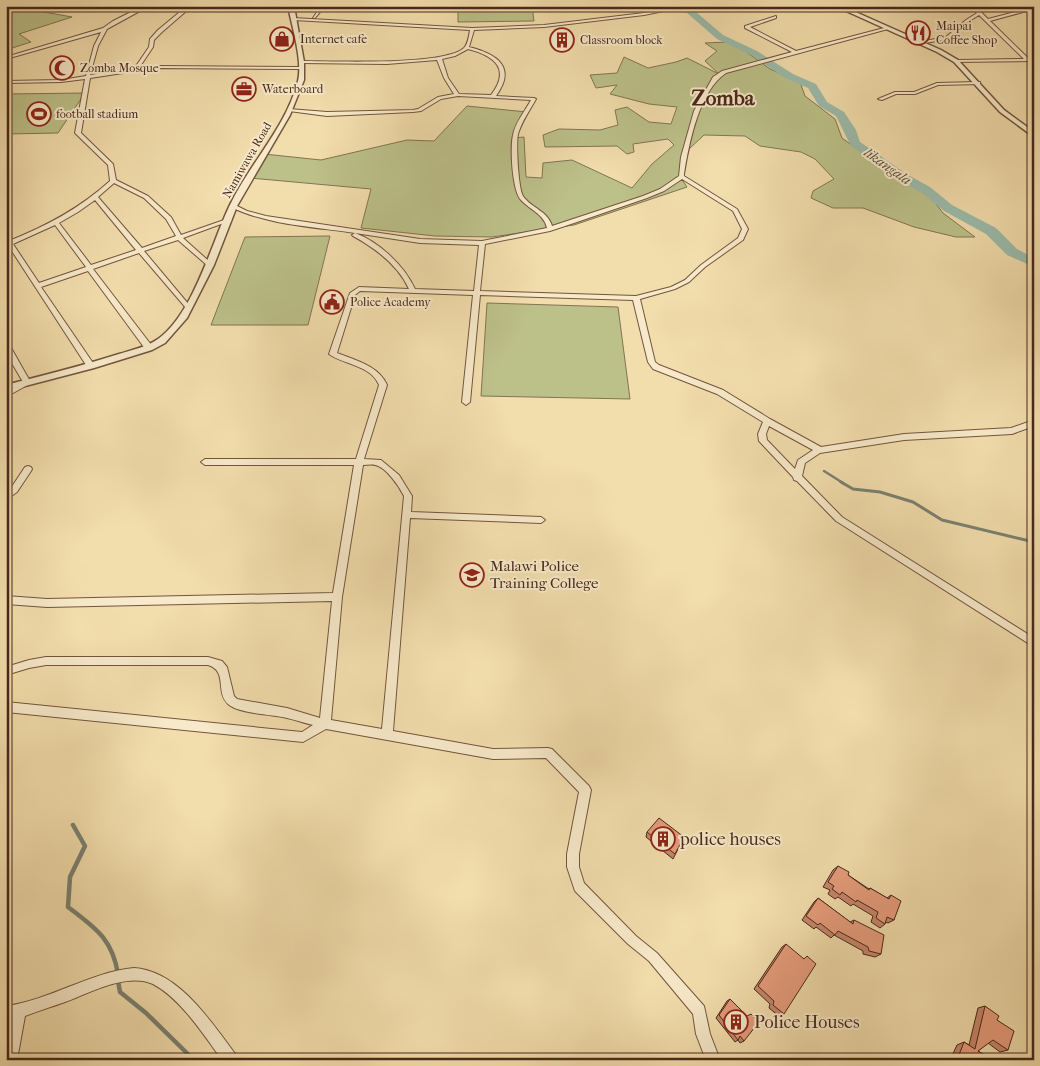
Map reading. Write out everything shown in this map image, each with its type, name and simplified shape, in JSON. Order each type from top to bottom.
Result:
[{"type":"street","points":[[6,58],[105,29],[147,6]]},
{"type":"street","points":[[136,69],[152,47],[152,40],[190,6]]},
{"type":"street","name":"Namiwawa Road","points":[[149,348],[162,341],[184,316],[210,265],[233,206],[289,110],[301,80],[301,65],[291,6]]},
{"type":"street","points":[[314,18],[323,6]]},
{"type":"street","points":[[294,19],[472,29],[544,26],[636,15],[686,6]]},
{"type":"street","points":[[837,6],[956,61],[1002,111],[1034,135]]},
{"type":"street","points":[[973,6],[986,21],[1031,60]]},
{"type":"street","points":[[986,21],[1034,8]]},
{"type":"street","points":[[922,44],[947,38],[967,21],[979,14]]},
{"type":"street","points":[[775,17],[746,27],[797,53]]},
{"type":"street","points":[[325,724],[337,597],[359,462],[381,393],[382,381],[366,368],[333,354],[352,294],[359,289],[412,289],[636,298],[673,288],[687,281],[703,266],[741,239],[745,229],[735,210],[680,174],[695,113],[715,78],[730,70],[886,28]]},
{"type":"street","points":[[105,29],[87,76],[78,121],[78,133],[111,165],[113,181]]},
{"type":"street","points":[[6,82],[41,83],[156,67],[301,65],[439,58],[460,52],[466,48],[471,38],[472,29]]},
{"type":"street","points":[[466,48],[488,53],[502,67],[504,73],[502,82],[492,97]]},
{"type":"street","points":[[439,58],[444,76],[453,91],[458,95]]},
{"type":"street","points":[[956,61],[1031,60]]},
{"type":"street","points":[[880,99],[895,93],[915,93],[938,84],[978,83]]},
{"type":"street","points":[[289,110],[327,114],[412,112],[440,98],[458,95],[534,98],[515,136],[518,192],[528,204],[547,218],[550,222],[550,229]]},
{"type":"street","points":[[233,206],[265,218],[420,241],[482,243],[550,229],[645,198],[668,187],[682,177]]},
{"type":"street","points":[[91,366],[7,244],[57,224],[96,198],[113,181]]},
{"type":"street","points":[[113,181],[146,197],[169,218],[180,237],[210,265]]},
{"type":"street","points":[[96,198],[188,308]]},
{"type":"street","points":[[37,286],[229,220]]},
{"type":"street","points":[[6,388],[91,366],[149,348],[57,224]]},
{"type":"street","points":[[341,229],[374,245],[402,273],[412,289]]},
{"type":"street","points":[[466,402],[482,243]]},
{"type":"street","points":[[636,298],[652,362],[656,367],[720,392],[818,450]]},
{"type":"street","points":[[6,346],[27,383]]},
{"type":"street","points":[[6,396],[27,383]]},
{"type":"street","points":[[767,421],[762,434],[763,441],[838,520],[1034,643]]},
{"type":"street","points":[[797,478],[801,462],[818,450],[904,437],[1012,431],[1034,423]]},
{"type":"street","points":[[205,462],[378,462],[387,466],[405,489],[408,496],[387,734]]},
{"type":"street","points":[[6,496],[14,490],[28,469]]},
{"type":"street","points":[[406,515],[541,520]]},
{"type":"street","points":[[6,600],[47,603],[337,597]]},
{"type":"street","points":[[6,671],[46,661],[208,661],[218,664],[223,670],[229,698],[233,702],[287,713],[325,724],[493,754],[548,753],[585,790],[573,854],[573,867],[579,887],[632,940],[653,957],[699,1011],[703,1034],[713,1060]]},
{"type":"street","points":[[6,707],[303,738],[325,724]]},
{"type":"street","points":[[10,1060],[13,1012],[110,979],[134,974],[146,975],[157,979],[188,1005],[231,1060]]},
{"type":"green space","points":[[6,6],[17,6],[72,17],[19,34],[31,42],[6,50]]},
{"type":"green space","points":[[458,6],[532,6],[534,21],[458,22]]},
{"type":"green space","points":[[727,42],[738,46],[770,69],[800,82],[805,96],[835,119],[842,138],[887,170],[911,182],[930,196],[943,213],[975,237],[956,237],[914,227],[863,208],[833,208],[811,198],[813,191],[834,179],[815,159],[801,152],[760,146],[745,136],[704,135],[689,149],[681,178],[687,187],[574,225],[492,237],[435,236],[361,228],[371,189],[250,178],[264,154],[321,160],[407,140],[434,141],[467,106],[527,112],[514,138],[524,137],[526,177],[542,178],[543,163],[572,160],[632,188],[652,164],[674,145],[668,139],[633,144],[634,152],[627,154],[617,146],[545,147],[543,135],[559,129],[600,130],[618,125],[615,110],[627,107],[649,122],[671,124],[677,107],[649,104],[610,94],[617,85],[596,88],[590,75],[617,73],[624,57],[648,68],[687,58],[719,74],[705,61],[717,51],[705,43]]},
{"type":"green space","name":"football stadium","points":[[85,93],[58,133],[6,134],[6,94]]},
{"type":"green space","points":[[330,236],[308,325],[211,325],[245,237]]},
{"type":"green space","points":[[487,303],[618,307],[630,399],[481,396]]},
{"type":"building","name":"police houses","points":[[659,818],[684,837],[675,854],[647,832]]},
{"type":"building","points":[[838,866],[849,872],[848,875],[869,890],[870,888],[889,899],[891,895],[901,901],[894,920],[887,917],[885,924],[876,918],[878,912],[857,900],[856,902],[842,892],[840,895],[832,889],[834,886],[828,882]]},
{"type":"building","points":[[818,898],[853,924],[854,920],[884,935],[881,954],[869,951],[868,947],[838,931],[835,935],[820,923],[818,925],[806,916]]},
{"type":"building","points":[[786,944],[804,959],[807,956],[816,964],[784,1014],[773,1005],[774,1001],[758,986]]},
{"type":"building","name":"Police Houses","points":[[730,999],[747,1016],[751,1014],[759,1022],[744,1041],[740,1036],[738,1040],[719,1015]]},
{"type":"building","points":[[985,1006],[999,1016],[997,1020],[1014,1031],[1008,1050],[993,1040],[978,1051],[993,1060],[957,1060],[964,1042],[975,1049]]},
{"type":"waterway","name":"likangala","points":[[683,6],[720,37],[754,53],[789,76],[812,86],[823,104],[840,114],[850,130],[855,144],[904,178],[926,190],[948,208],[991,231],[1012,252],[1034,263]]},
{"type":"waterway","points":[[824,471],[843,483]]},
{"type":"waterway","points":[[841,482],[853,489],[880,492],[913,502],[942,520],[1034,542]]},
{"type":"waterway","points":[[73,825],[85,846],[70,877],[68,907],[94,928],[107,943],[118,974]]},
{"type":"waterway","points":[[118,981],[120,992],[146,1013],[194,1060]]},
{"type":"place","name":"Maipai Coffee Shop","points":[[918,33]]},
{"type":"place","name":"Internet cafe","points":[[282,39]]},
{"type":"place","name":"Classroom block","points":[[562,40]]},
{"type":"place","name":"Zomba Mosque","points":[[62,68]]},
{"type":"place","name":"Waterboard","points":[[244,89]]},
{"type":"place","name":"football stadium","points":[[39,114]]},
{"type":"place","name":"Police Academy","points":[[332,302]]},
{"type":"place","name":"Malawi Police Training College","points":[[472,575]]},
{"type":"place","name":"police houses","points":[[663,839]]},
{"type":"place","name":"Police Houses","points":[[736,1022]]},
{"type":"district","name":"Zomba","points":[[723,98]]}]
